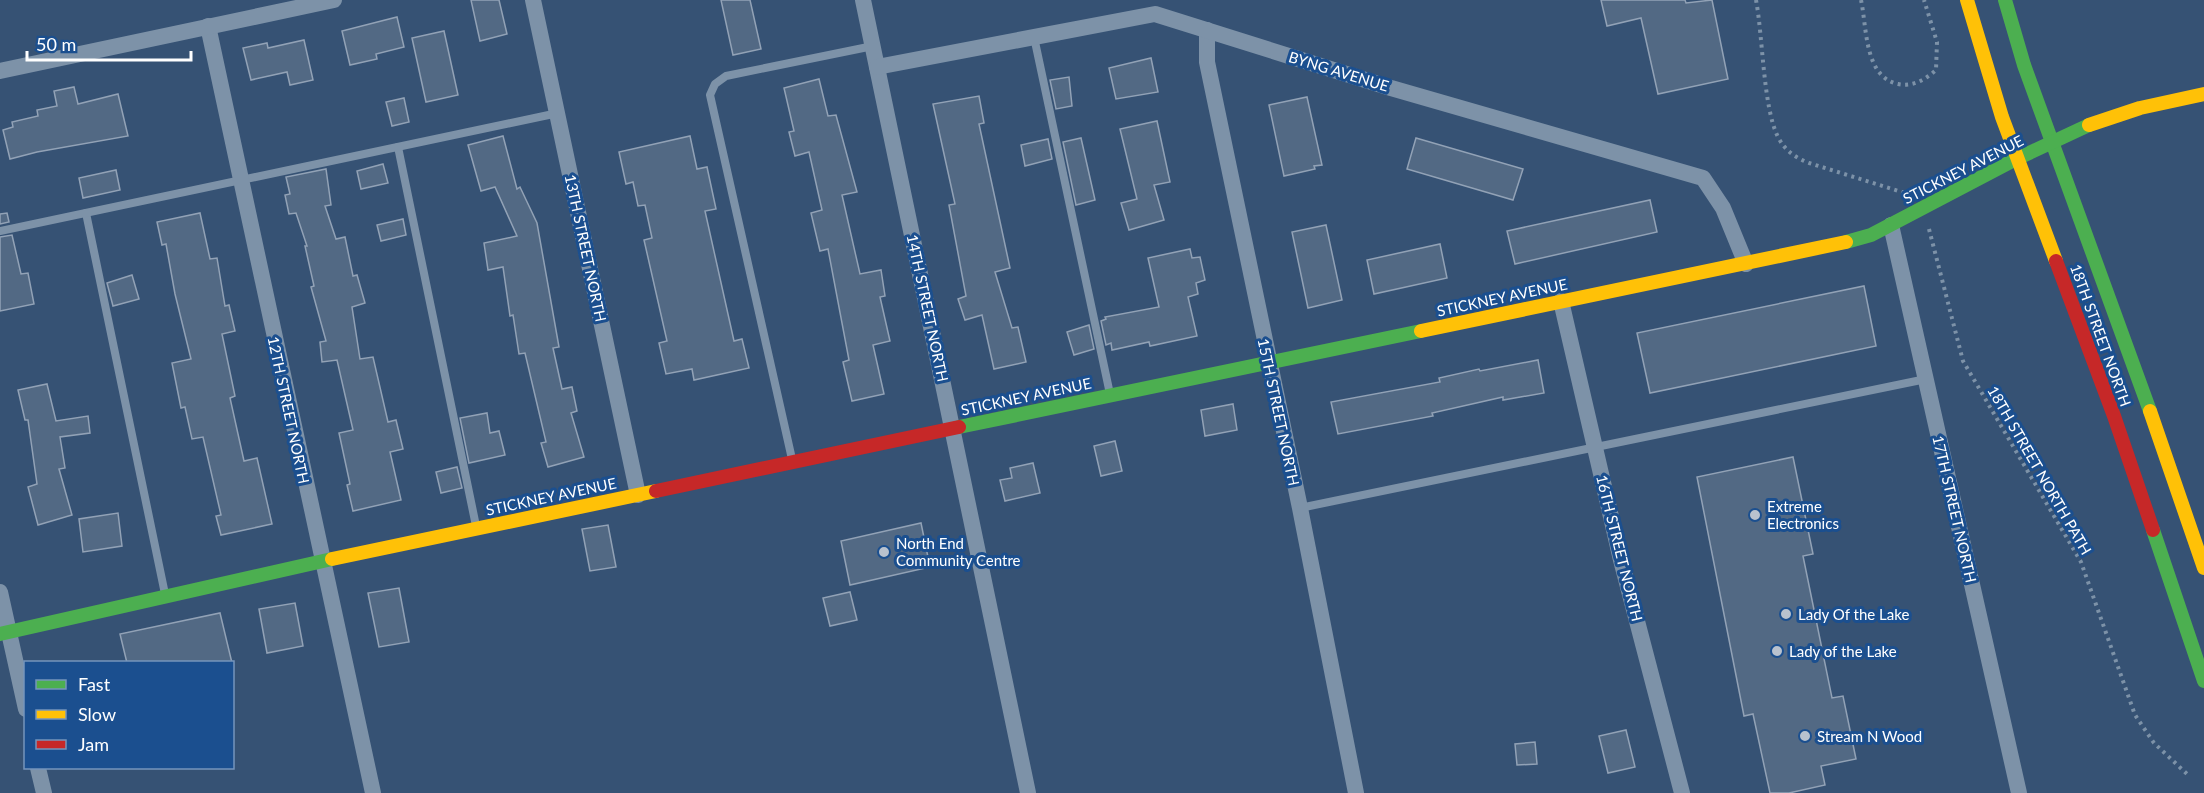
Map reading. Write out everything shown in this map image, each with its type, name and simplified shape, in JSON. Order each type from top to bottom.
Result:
[{"type":"street","points":[[0,71],[334,0]]},
{"type":"street","name":"13TH STREET NORTH","points":[[533,0],[638,495]]},
{"type":"street","name":"14TH STREET NORTH","points":[[863,0],[1028,793]]},
{"type":"street","name":"18TH STREET NORTH","points":[[1967,0],[2002,117],[2114,416],[2204,681]]},
{"type":"street","name":"18TH STREET NORTH","points":[[2005,0],[2037,102],[2155,425],[2204,568]]},
{"type":"street","name":"BYNG AVENUE","points":[[877,67],[1155,14],[1391,88],[1703,178],[1723,208],[1746,264]]},
{"type":"street","name":"12TH STREET NORTH","points":[[208,26],[321,561],[373,793]]},
{"type":"street","name":"15TH STREET NORTH","points":[[1207,30],[1206,62],[1300,508],[1356,793]]},
{"type":"street","name":"STICKNEY AVENUE","points":[[4,633],[321,561],[1854,240],[1891,225],[2043,146],[2101,120],[2135,108],[2204,94]]},
{"type":"street","name":"17TH STREET NORTH","points":[[1891,225],[2019,793]]},
{"type":"street","name":"16TH STREET NORTH","points":[[1561,301],[1595,447],[1682,793]]},
{"type":"street","points":[[0,592],[4,633],[24,702]]},
{"type":"street","points":[[38,769],[44,793]]},
{"type":"lane","points":[[1034,37],[1110,395]]},
{"type":"lane","points":[[793,462],[710,95],[715,84],[726,76],[873,46]]},
{"type":"lane","points":[[0,231],[558,113]]},
{"type":"lane","points":[[398,147],[477,529]]},
{"type":"lane","points":[[86,213],[166,596]]},
{"type":"lane","points":[[1300,508],[1926,379]]},
{"type":"path","points":[[1756,0],[1770,107],[1779,138],[1785,148],[1803,160],[1906,193]]},
{"type":"path","points":[[1862,0],[1873,64],[1880,75],[1890,82],[1902,85],[1927,78],[1936,70],[1937,42],[1924,0]]},
{"type":"path","name":"18TH STREET NORTH PATH","points":[[1929,229],[1963,361],[2081,562],[2139,723],[2154,743],[2187,774]]},
{"type":"building","points":[[471,0],[499,0],[507,34],[480,41]]},
{"type":"building","points":[[721,0],[750,0],[761,49],[733,55]]},
{"type":"building","points":[[1601,0],[1685,0],[1686,3],[1712,0],[1728,79],[1658,94],[1641,18],[1607,26]]},
{"type":"building","points":[[397,17],[404,47],[376,54],[377,59],[350,65],[342,31]]},
{"type":"building","points":[[444,31],[458,95],[426,102],[412,38]]},
{"type":"building","points":[[304,40],[313,80],[290,85],[287,72],[251,80],[243,48],[267,43],[268,48]]},
{"type":"building","points":[[1151,58],[1158,92],[1116,99],[1109,68]]},
{"type":"building","points":[[1069,77],[1072,106],[1056,109],[1050,80]]},
{"type":"building","points":[[819,79],[828,116],[836,115],[857,192],[842,195],[860,274],[881,270],[885,296],[880,297],[890,341],[873,345],[884,394],[852,401],[843,362],[849,360],[828,249],[820,251],[811,213],[822,210],[809,152],[795,156],[789,132],[794,131],[784,88]]},
{"type":"building","points":[[74,87],[78,104],[118,94],[128,136],[10,159],[3,130],[13,127],[12,122],[38,116],[37,110],[57,106],[54,91]]},
{"type":"building","points":[[979,96],[984,123],[979,124],[1010,268],[995,272],[1012,328],[1018,327],[1026,362],[994,369],[982,315],[965,320],[958,299],[966,296],[949,205],[955,204],[933,104]]},
{"type":"building","points":[[1307,97],[1322,165],[1314,166],[1315,169],[1284,176],[1269,105]]},
{"type":"building","points":[[404,98],[409,122],[392,126],[386,102]]},
{"type":"building","points":[[1157,121],[1170,182],[1154,185],[1164,220],[1129,230],[1121,203],[1137,199],[1120,129]]},
{"type":"building","points":[[503,136],[517,189],[520,187],[537,223],[559,347],[553,348],[562,389],[572,387],[577,411],[571,413],[584,457],[548,467],[541,443],[546,442],[525,353],[519,354],[513,315],[510,316],[503,267],[488,270],[484,243],[517,236],[495,187],[481,191],[468,145]]},
{"type":"building","points":[[690,136],[697,169],[707,167],[716,209],[705,211],[734,341],[742,339],[749,368],[694,380],[692,369],[666,374],[659,343],[667,341],[644,240],[652,238],[645,205],[638,206],[633,182],[626,184],[619,152]]},
{"type":"building","points":[[1081,138],[1095,200],[1076,205],[1063,142]]},
{"type":"building","points":[[1416,138],[1523,169],[1513,200],[1407,169]]},
{"type":"building","points":[[1048,139],[1052,159],[1025,166],[1021,145]]},
{"type":"building","points":[[383,164],[388,183],[361,189],[357,171]]},
{"type":"building","points":[[326,169],[331,205],[325,206],[336,239],[345,237],[353,276],[357,275],[365,303],[352,307],[360,359],[373,357],[388,422],[396,420],[403,449],[390,452],[401,500],[353,511],[347,485],[350,484],[339,433],[353,430],[337,360],[322,362],[320,342],[326,341],[311,287],[314,286],[305,246],[307,246],[296,213],[289,214],[285,195],[290,194],[286,177]]},
{"type":"building","points":[[116,170],[120,190],[83,198],[79,178]]},
{"type":"building","points":[[1650,200],[1657,232],[1515,264],[1507,231]]},
{"type":"building","points":[[7,213],[9,222],[0,224],[0,214]]},
{"type":"building","points":[[200,213],[210,259],[217,258],[225,306],[229,305],[235,331],[222,334],[235,396],[230,398],[244,461],[257,458],[272,524],[221,535],[216,516],[221,515],[203,437],[192,439],[185,407],[181,408],[172,363],[191,359],[175,294],[166,244],[162,245],[157,222]]},
{"type":"building","points":[[403,219],[406,235],[381,241],[377,225]]},
{"type":"building","points":[[1326,225],[1342,300],[1308,308],[1292,232]]},
{"type":"building","points":[[12,235],[21,274],[28,273],[34,304],[0,311],[0,237]]},
{"type":"building","points":[[1440,244],[1447,278],[1374,294],[1367,260]]},
{"type":"building","points":[[1190,249],[1192,258],[1200,257],[1205,280],[1196,283],[1198,294],[1188,297],[1197,336],[1150,346],[1149,342],[1112,350],[1111,343],[1106,345],[1101,321],[1106,319],[1105,317],[1159,307],[1148,258]]},
{"type":"building","points":[[132,275],[139,299],[113,306],[107,283]]},
{"type":"building","points":[[1864,286],[1876,346],[1650,393],[1637,333]]},
{"type":"building","points":[[1089,325],[1094,349],[1074,355],[1067,332]]},
{"type":"building","points":[[1538,360],[1544,393],[1503,400],[1503,397],[1432,413],[1433,416],[1338,434],[1331,402],[1440,382],[1439,378],[1479,369],[1480,371]]},
{"type":"building","points":[[47,384],[56,421],[88,416],[90,433],[60,437],[65,468],[59,469],[72,515],[38,525],[28,487],[37,484],[28,420],[25,420],[18,390]]},
{"type":"building","points":[[1233,404],[1237,430],[1205,436],[1201,410]]},
{"type":"building","points":[[487,413],[490,433],[499,431],[505,455],[469,463],[460,418]]},
{"type":"building","points":[[1115,441],[1122,471],[1101,476],[1094,446]]},
{"type":"building","points":[[1793,457],[1813,554],[1803,556],[1832,698],[1843,696],[1856,759],[1821,766],[1825,785],[1789,793],[1770,793],[1753,714],[1744,716],[1697,477]]},
{"type":"building","points":[[1033,463],[1040,493],[1005,501],[1000,480],[1012,478],[1010,468]]},
{"type":"building","points":[[457,467],[462,488],[441,493],[436,472]]},
{"type":"building","points":[[118,513],[122,546],[83,552],[79,519]]},
{"type":"building","points":[[921,523],[930,567],[850,585],[841,541]]},
{"type":"building","points":[[608,525],[616,567],[590,571],[582,529]]},
{"type":"building","points":[[399,588],[409,642],[379,647],[368,593]]},
{"type":"building","points":[[850,592],[857,620],[830,626],[823,598]]},
{"type":"building","points":[[295,603],[303,646],[267,653],[259,609]]},
{"type":"building","points":[[220,613],[232,661],[127,661],[120,634]]},
{"type":"building","points":[[1626,730],[1635,767],[1608,773],[1599,736]]},
{"type":"building","points":[[1535,742],[1537,764],[1517,765],[1515,744]]},
{"type":"traffic: fast","points":[[2005,0],[2024,65],[2150,411]]},
{"type":"traffic: fast","points":[[1846,242],[1871,235],[2014,160],[2089,125]]},
{"type":"traffic: fast","points":[[959,427],[1421,331]]},
{"type":"traffic: fast","points":[[2153,530],[2204,681]]},
{"type":"traffic: fast","points":[[0,634],[332,559]]},
{"type":"traffic: slow","points":[[1967,0],[2002,117],[2056,261]]},
{"type":"traffic: slow","points":[[2089,125],[2140,108],[2204,94]]},
{"type":"traffic: slow","points":[[1421,331],[1846,242]]},
{"type":"traffic: slow","points":[[2150,411],[2204,568]]},
{"type":"traffic: slow","points":[[332,559],[656,491]]},
{"type":"traffic: jam","points":[[2056,261],[2114,416],[2153,530]]},
{"type":"traffic: jam","points":[[656,491],[959,427]]},
{"type":"place","name":"Extreme Electronics","points":[[1755,515]]},
{"type":"place","name":"North End Community Centre","points":[[884,552]]},
{"type":"place","name":"Lady Of the Lake","points":[[1786,614]]},
{"type":"place","name":"Lady of the Lake","points":[[1777,651]]},
{"type":"place","name":"Stream N Wood","points":[[1805,736]]}]
